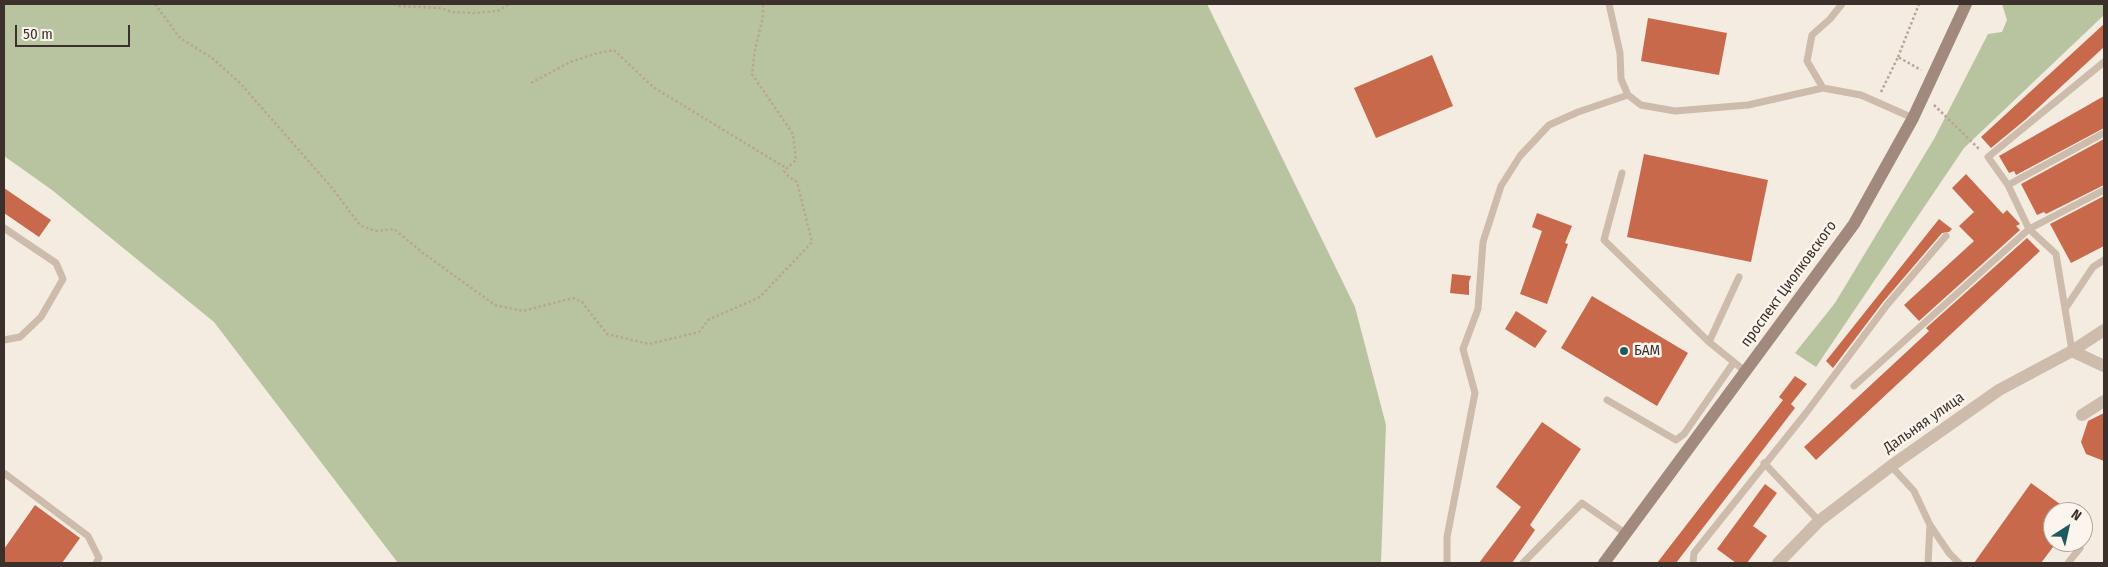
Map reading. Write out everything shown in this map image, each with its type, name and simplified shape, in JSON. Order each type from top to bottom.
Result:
[{"type":"main road","name":"проспект Циолковского","points":[[1604,563],[1854,224],[1913,118],[1966,4]]},
{"type":"street","name":"Дальняя улица","points":[[1778,563],[1819,521],[1892,466],[1999,390],[2104,330]]},
{"type":"street","points":[[2072,350],[2104,366]]},
{"type":"street","points":[[2082,415],[2104,401]]},
{"type":"lane","points":[[1608,4],[1620,53],[1621,79],[1628,95],[1641,106],[1675,111],[1748,105],[1823,88],[1861,95],[1913,118]]},
{"type":"lane","points":[[1823,88],[1807,61],[1812,35],[1830,19],[1842,4]]},
{"type":"lane","points":[[2072,350],[2056,254],[2029,229],[2008,185],[1988,157],[2101,68],[2104,62]]},
{"type":"lane","points":[[1447,563],[1447,536],[1475,393],[1463,349],[1478,309],[1483,242],[1501,186],[1520,156],[1549,124],[1628,95]]},
{"type":"lane","points":[[2008,185],[2104,133]]},
{"type":"lane","points":[[1622,173],[1604,240],[1709,342],[1745,371]]},
{"type":"lane","points":[[1854,386],[2029,229],[2104,190]]},
{"type":"lane","points":[[4,228],[56,263],[63,279],[41,317],[20,337],[4,340]]},
{"type":"lane","points":[[1693,563],[1694,553],[1764,463],[1806,413],[1887,305],[1946,236]]},
{"type":"lane","points":[[2065,309],[2093,267],[2104,260]]},
{"type":"lane","points":[[1709,342],[1739,277]]},
{"type":"lane","points":[[1607,400],[1676,440],[1684,434],[1734,362]]},
{"type":"lane","points":[[1764,463],[1819,521]]},
{"type":"lane","points":[[1892,466],[1914,491],[1930,525],[1949,553],[1959,563]]},
{"type":"lane","points":[[4,473],[88,536],[100,558],[96,563]]},
{"type":"lane","points":[[1523,563],[1582,503],[1625,533]]},
{"type":"lane","points":[[1928,563],[1930,525]]},
{"type":"lane","points":[[2068,563],[2077,552]]},
{"type":"path","points":[[155,4],[180,38],[212,58],[240,83],[333,189],[360,225],[375,231],[394,229],[423,253],[496,305],[523,311],[573,298],[582,302],[607,334],[649,344],[699,332],[708,320],[760,297],[812,242],[797,182],[784,171],[796,160],[793,134],[752,74],[755,50],[763,17],[763,4]]},
{"type":"path","points":[[394,4],[396,6],[441,8],[452,12],[475,13],[498,11],[508,4]]},
{"type":"path","points":[[1898,57],[1918,4]]},
{"type":"path","points":[[531,83],[570,62],[598,52],[614,50],[653,87],[786,168]]},
{"type":"path","points":[[1924,95],[1988,157]]},
{"type":"green space","points":[[4,4],[1207,4],[1355,307],[1386,425],[1381,563],[398,563],[214,322],[52,190],[4,156]]},
{"type":"green space","points":[[2002,4],[2104,4],[2104,15],[1964,148],[1816,367],[1795,353],[1835,303],[1934,139],[1988,34],[2002,32],[2007,20]]},
{"type":"building","points":[[1648,18],[1727,33],[1719,75],[1641,61]]},
{"type":"building","points":[[2104,24],[2104,47],[2025,120],[1991,148],[1981,137]]},
{"type":"building","points":[[1432,55],[1453,106],[1376,138],[1354,88]]},
{"type":"building","points":[[2104,96],[2104,128],[2016,175],[2014,171],[2009,173],[1999,156]]},
{"type":"building","points":[[2104,139],[2104,185],[2046,214],[2044,212],[2037,215],[2021,184]]},
{"type":"building","points":[[1644,154],[1768,180],[1751,262],[1627,237]]},
{"type":"building","points":[[1966,174],[2003,214],[2007,210],[2020,224],[2016,226],[2020,230],[1919,321],[1904,305],[1974,241],[1959,226],[1974,212],[1952,188]]},
{"type":"building","points":[[4,188],[51,220],[39,237],[4,213]]},
{"type":"building","points":[[2104,196],[2104,246],[2071,263],[2050,224]]},
{"type":"building","points":[[1537,213],[1572,226],[1565,243],[1568,244],[1547,304],[1520,294],[1542,231],[1532,227]]},
{"type":"building","points":[[1939,219],[1952,229],[1949,232],[1942,233],[1883,302],[1833,368],[1826,361]]},
{"type":"building","points":[[2027,238],[2040,251],[1816,460],[1804,447],[1929,331],[1926,328]]},
{"type":"building","points":[[1452,274],[1471,276],[1469,295],[1450,293]]},
{"type":"building","name":"БАМ","points":[[1592,296],[1688,353],[1657,406],[1561,348]]},
{"type":"building","points":[[1516,311],[1547,331],[1535,348],[1505,329]]},
{"type":"building","points":[[1795,376],[1807,384],[1791,404],[1795,408],[1676,563],[1657,563],[1783,400],[1779,397]]},
{"type":"building","points":[[2104,413],[2104,461],[2086,454],[2081,442],[2088,421]]},
{"type":"building","points":[[1542,422],[1581,449],[1530,525],[1535,530],[1512,563],[1479,563],[1521,507],[1496,487]]},
{"type":"building","points":[[2031,483],[2057,502],[2043,502],[2043,552],[2049,552],[2041,563],[1974,563]]},
{"type":"building","points":[[1765,484],[1777,493],[1753,526],[1767,536],[1747,563],[1736,563],[1717,549]]},
{"type":"building","points":[[35,505],[80,538],[62,563],[4,563],[4,549]]},
{"type":"place","name":"БАМ","points":[[1624,351]]}]
